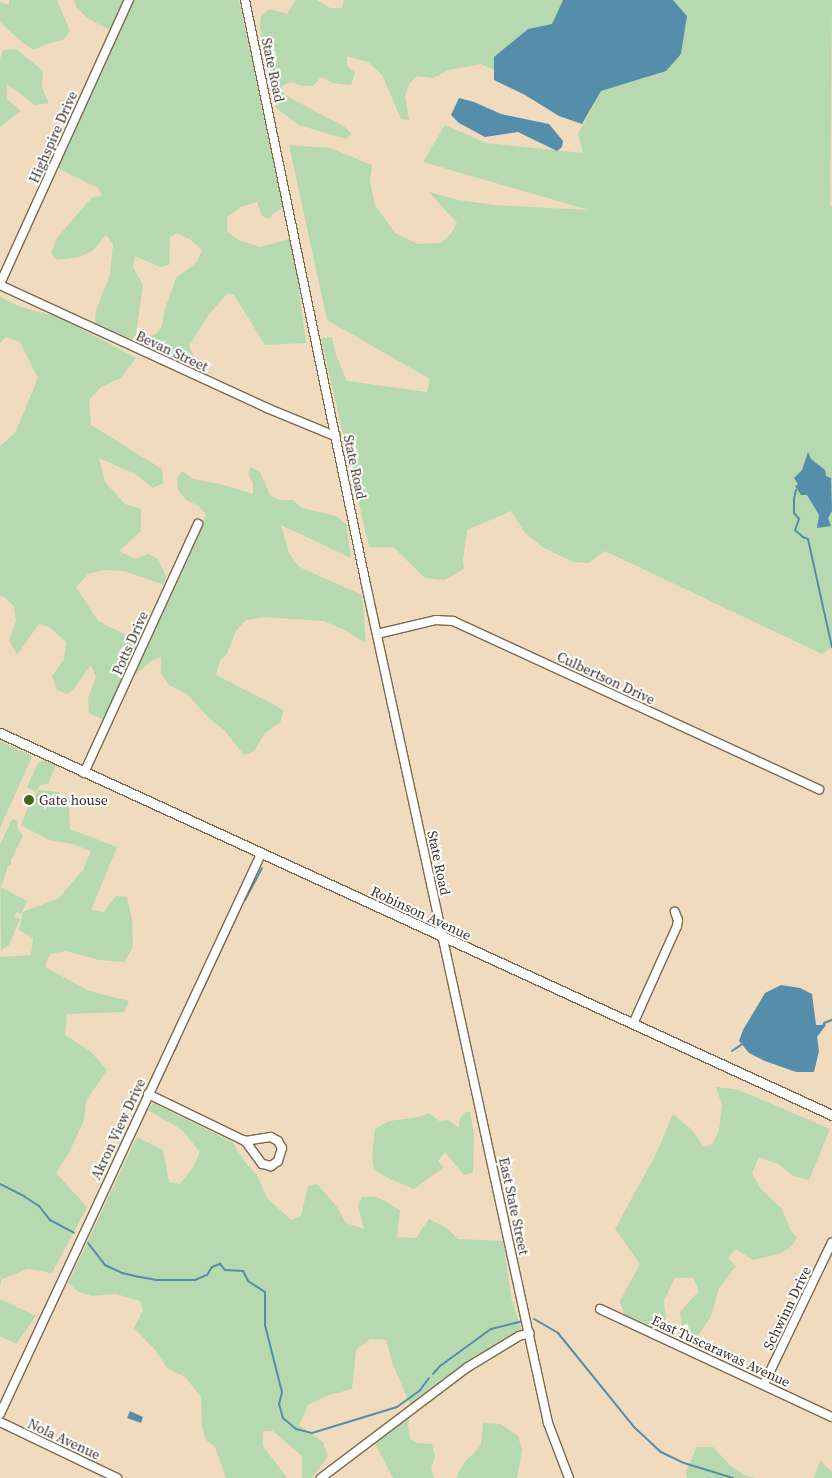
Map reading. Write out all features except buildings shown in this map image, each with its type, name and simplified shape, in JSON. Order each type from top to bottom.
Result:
[{"type":"main road","name":"Robinson Avenue","points":[[0,733],[832,1115]]},
{"type":"street","name":"Highspire Drive","points":[[0,285],[129,0]]},
{"type":"street","name":"State Road","points":[[245,0],[335,436],[443,938]]},
{"type":"street","name":"Bevan Street","points":[[0,285],[267,408],[335,436]]},
{"type":"street","name":"Potts Drive","points":[[84,773],[198,524]]},
{"type":"street","name":"Culbertson Drive","points":[[378,634],[436,620],[453,621],[819,789]]},
{"type":"street","name":"Akron View Drive","points":[[0,1414],[261,854]]},
{"type":"street","points":[[633,1024],[677,926],[678,920],[675,912]]},
{"type":"street","name":"East State Street","points":[[443,938],[548,1423],[569,1478]]},
{"type":"street","points":[[148,1094],[245,1141],[262,1164],[271,1166],[278,1161],[282,1148],[275,1139],[270,1137],[245,1141]]},
{"type":"street","name":"Schwinn Drive","points":[[764,1384],[832,1242]]},
{"type":"street","name":"East Tuscarawas Avenue","points":[[600,1309],[832,1417]]},
{"type":"street","points":[[321,1478],[474,1363],[519,1336],[530,1333]]},
{"type":"street","name":"Nola Avenue","points":[[0,1422],[117,1478]]},
{"type":"green space","points":[[9,0],[57,0],[70,31],[63,40],[46,44],[34,50],[23,43],[0,22],[0,2],[9,5]]},
{"type":"green space","points":[[74,0],[125,0],[110,30],[87,18],[76,7]]},
{"type":"green space","points":[[133,0],[239,0],[283,208],[274,213],[269,219],[262,216],[257,202],[241,207],[227,217],[227,232],[239,240],[260,247],[292,238],[306,343],[265,345],[234,295],[228,293],[209,314],[189,346],[194,357],[193,366],[186,367],[142,346],[144,337],[156,334],[162,326],[165,309],[176,278],[197,262],[202,250],[191,240],[177,233],[170,237],[169,265],[160,267],[135,256],[133,267],[143,285],[135,340],[95,324],[96,310],[110,275],[113,244],[106,235],[92,251],[79,257],[57,260],[51,253],[57,238],[87,203],[93,197],[102,196],[98,188],[58,168]]},
{"type":"green space","points":[[296,0],[317,0],[330,8],[342,8],[344,0],[563,0],[552,24],[528,29],[494,57],[494,70],[481,64],[449,70],[433,78],[417,76],[410,83],[405,95],[409,120],[401,119],[382,75],[368,62],[347,56],[347,65],[355,73],[351,85],[333,83],[321,77],[313,86],[303,86],[291,82],[282,86],[285,95],[345,127],[351,134],[346,139],[299,125],[275,107],[260,27],[261,16],[269,9],[287,14]]},
{"type":"green space","points":[[673,0],[832,0],[830,206],[832,206],[832,647],[822,654],[605,551],[589,563],[573,562],[544,548],[525,533],[511,511],[467,530],[463,560],[464,569],[445,580],[425,578],[393,547],[369,547],[321,338],[332,337],[336,355],[347,381],[427,392],[430,379],[327,320],[289,145],[330,148],[372,165],[370,182],[375,205],[395,233],[418,244],[441,243],[451,234],[457,223],[429,192],[458,200],[496,205],[589,210],[423,162],[445,125],[486,143],[583,153],[578,134],[601,91],[645,78],[681,54],[687,16]]},
{"type":"green space","points":[[16,49],[43,71],[42,88],[49,103],[35,105],[7,84],[7,99],[21,111],[0,127],[0,59],[3,50]]},
{"type":"green space","points":[[0,297],[18,306],[61,318],[136,358],[121,378],[101,387],[89,400],[91,425],[162,469],[163,483],[153,488],[135,474],[99,458],[105,482],[125,504],[141,509],[141,531],[119,551],[135,559],[148,554],[158,559],[166,576],[164,585],[124,571],[103,570],[88,574],[76,587],[98,621],[140,642],[104,720],[89,713],[88,698],[96,677],[91,665],[73,690],[67,694],[57,690],[52,676],[64,659],[66,642],[49,627],[39,624],[17,655],[9,640],[16,621],[14,606],[4,597],[0,596],[0,446],[15,433],[38,378],[20,342],[6,337],[0,343]]},
{"type":"green space","points":[[251,467],[260,472],[270,495],[280,500],[293,500],[302,508],[336,516],[346,524],[351,558],[281,525],[289,553],[299,567],[362,595],[366,643],[324,621],[264,617],[246,620],[236,631],[227,654],[220,660],[216,675],[284,710],[280,723],[265,733],[254,751],[244,755],[225,731],[210,719],[187,694],[169,685],[161,673],[161,657],[151,661],[131,678],[206,515],[199,506],[186,500],[178,490],[177,478],[182,471],[193,479],[220,484],[253,494],[253,483],[248,474]]},
{"type":"green space","points":[[0,741],[31,755],[31,759],[0,828]]},
{"type":"green space","points":[[44,760],[56,765],[48,784],[40,785],[36,792],[27,787],[38,763]]},
{"type":"green space","points":[[39,790],[59,792],[69,808],[70,829],[117,847],[91,910],[104,912],[116,896],[127,897],[132,920],[133,947],[124,962],[99,960],[66,951],[50,954],[45,967],[89,991],[129,1001],[124,1012],[67,1014],[65,1035],[90,1051],[107,1070],[86,1101],[84,1120],[69,1153],[56,1173],[87,1207],[52,1273],[28,1269],[2,1279],[0,1287],[0,957],[31,955],[33,938],[19,930],[23,912],[59,898],[83,870],[91,851],[72,844],[49,840],[21,825],[29,804]]},
{"type":"green space","points":[[12,819],[18,821],[17,828],[23,836],[11,860],[11,865],[8,866],[1,887],[27,901],[21,914],[16,912],[14,917],[20,919],[9,945],[1,950],[1,955],[0,845]]},
{"type":"green space","points":[[716,1087],[739,1090],[830,1129],[809,1180],[793,1176],[778,1164],[759,1157],[752,1173],[761,1189],[782,1209],[790,1229],[797,1238],[791,1247],[779,1254],[753,1260],[735,1249],[728,1258],[736,1266],[719,1288],[711,1316],[692,1345],[682,1330],[680,1312],[699,1291],[693,1278],[675,1278],[664,1301],[666,1321],[654,1329],[624,1314],[620,1301],[640,1264],[615,1229],[656,1154],[673,1114],[692,1130],[704,1147],[712,1144],[719,1131],[722,1105]]},
{"type":"green space","points":[[153,1103],[232,1142],[245,1162],[257,1175],[267,1198],[291,1220],[301,1216],[308,1186],[317,1184],[337,1207],[346,1223],[364,1229],[358,1206],[362,1197],[377,1197],[400,1210],[397,1237],[416,1238],[429,1219],[448,1229],[458,1239],[503,1241],[512,1301],[523,1334],[412,1409],[408,1425],[410,1439],[417,1443],[432,1444],[435,1456],[431,1469],[434,1478],[393,1478],[372,1438],[412,1408],[393,1365],[386,1340],[370,1339],[356,1350],[352,1389],[326,1396],[308,1405],[299,1425],[323,1442],[328,1456],[312,1478],[302,1478],[302,1456],[273,1431],[263,1431],[263,1446],[287,1478],[226,1478],[215,1447],[206,1440],[202,1427],[201,1397],[185,1377],[167,1368],[156,1351],[134,1328],[143,1310],[140,1301],[116,1294],[92,1296],[79,1292],[68,1283],[137,1137],[163,1150],[169,1182],[180,1184],[193,1168],[200,1152],[182,1130],[148,1110]]},
{"type":"green space","points":[[466,1112],[470,1112],[474,1134],[473,1173],[464,1175],[445,1152],[438,1161],[444,1167],[414,1189],[374,1170],[372,1156],[375,1129],[389,1121],[419,1117],[429,1113],[439,1121],[449,1120],[459,1128],[460,1118]]},
{"type":"green space","points":[[0,1299],[36,1316],[16,1344],[0,1336]]},
{"type":"green space","points":[[483,1423],[501,1424],[518,1436],[522,1450],[517,1478],[456,1478],[465,1462],[481,1445]]},
{"type":"green space","points":[[697,1447],[713,1447],[730,1465],[746,1476],[757,1478],[687,1478],[686,1471]]},
{"type":"green space","points":[[820,1460],[832,1472],[832,1478],[814,1478]]},
{"type":"water","points":[[563,0],[673,0],[687,16],[681,54],[666,71],[601,91],[582,124],[559,116],[525,95],[494,80],[494,57],[528,29],[552,24]]},
{"type":"water","points":[[459,98],[474,102],[501,114],[549,124],[563,141],[562,147],[557,151],[518,132],[485,137],[459,123],[451,115]]},
{"type":"water","points":[[808,452],[811,459],[825,470],[826,476],[831,478],[832,511],[828,518],[831,526],[817,528],[819,515],[807,495],[801,495],[795,486],[798,484],[794,478],[802,470]]},
{"type":"water","points":[[781,985],[800,988],[812,994],[816,1025],[824,1023],[826,1025],[817,1037],[819,1051],[814,1072],[796,1072],[765,1061],[749,1053],[739,1041],[743,1030],[765,993]]},
{"type":"water","points":[[130,1411],[143,1417],[141,1423],[127,1418]]},
{"type":"waterway","points":[[796,490],[794,513],[799,519],[795,530],[808,539],[832,647]]},
{"type":"waterway","points":[[245,900],[262,868]]},
{"type":"waterway","points":[[213,967],[239,911]]},
{"type":"waterway","points":[[184,1028],[210,974]]},
{"type":"waterway","points":[[824,1023],[832,1020]]},
{"type":"waterway","points":[[175,1050],[181,1035]]},
{"type":"waterway","points":[[732,1051],[741,1045]]},
{"type":"waterway","points":[[156,1089],[171,1057]]},
{"type":"waterway","points":[[170,1100],[182,1106]]},
{"type":"waterway","points":[[0,1184],[39,1206],[50,1220],[74,1233]]},
{"type":"waterway","points":[[88,1243],[105,1265],[122,1273],[140,1277],[157,1280],[195,1280],[207,1275],[212,1267],[220,1264],[225,1270],[243,1271],[248,1281],[265,1292],[265,1325],[282,1392],[279,1404],[283,1418],[296,1429],[312,1433],[397,1407],[420,1390],[429,1378]]},
{"type":"waterway","points":[[534,1319],[558,1333],[634,1427],[661,1452],[684,1463],[733,1478]]},
{"type":"waterway","points":[[433,1374],[440,1366],[491,1329],[520,1322]]},
{"type":"place","name":"Gate house","points":[[29,800]]}]
